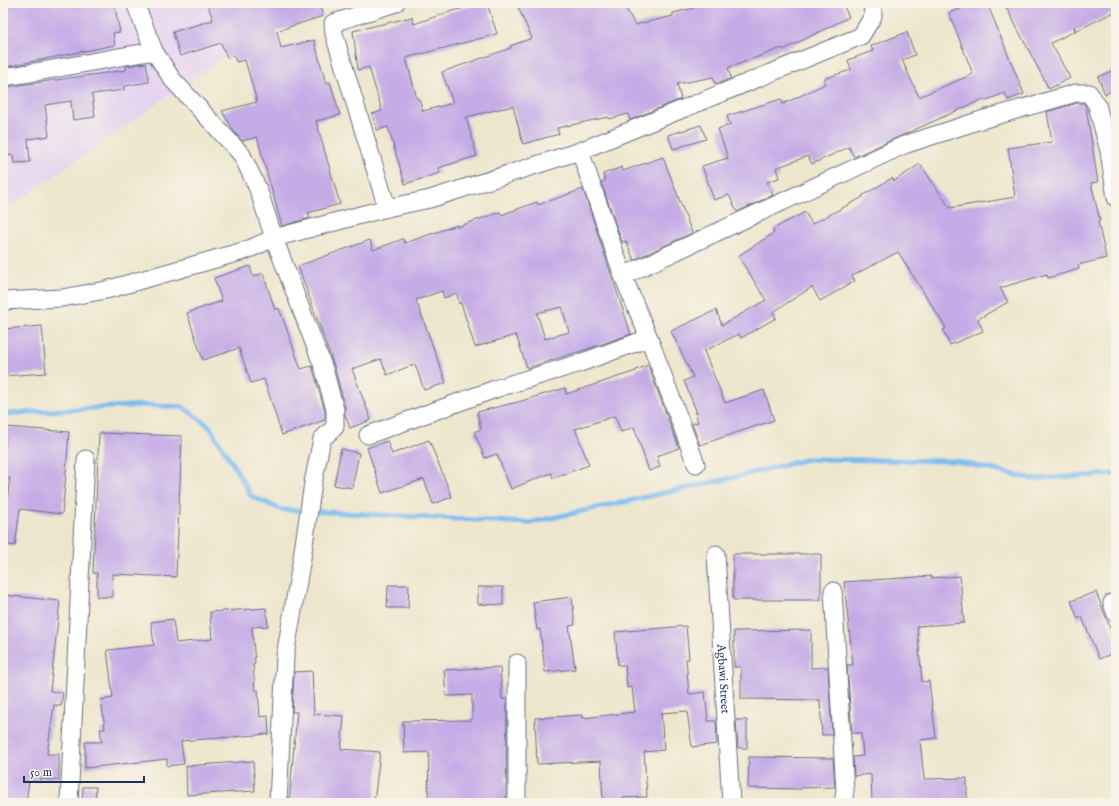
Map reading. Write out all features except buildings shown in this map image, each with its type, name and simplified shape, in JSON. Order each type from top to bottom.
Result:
[{"type":"street","points":[[135,3],[154,51],[172,79],[242,155],[258,189],[274,238],[324,369],[335,410],[335,427],[322,439],[313,483],[285,656],[278,803]]},
{"type":"street","points":[[386,208],[334,34],[333,23],[396,3]]},
{"type":"street","points":[[3,301],[62,298],[106,290],[247,250],[274,238],[386,208],[430,199],[580,151],[861,36],[873,16],[872,3]]},
{"type":"street","points":[[3,77],[49,71],[154,51]]},
{"type":"street","points":[[623,276],[904,145],[981,120],[1076,93],[1089,93],[1097,105],[1109,151],[1116,198]]},
{"type":"street","points":[[580,151],[623,276],[649,338],[696,464]]},
{"type":"street","points":[[368,435],[498,388],[580,363],[649,338]]},
{"type":"street","points":[[69,803],[86,459]]},
{"type":"street","name":"Agbawi Street","points":[[716,554],[731,803]]},
{"type":"street","points":[[833,591],[845,791],[843,803]]},
{"type":"street","points":[[516,663],[518,803]]},
{"type":"shaded area","points":[[3,3],[300,3],[20,200],[3,208]]},
{"type":"waterway","points":[[3,414],[143,405],[183,407],[209,426],[251,496],[282,510],[529,523],[731,478],[808,459],[955,461],[1033,479],[1116,474]]}]
